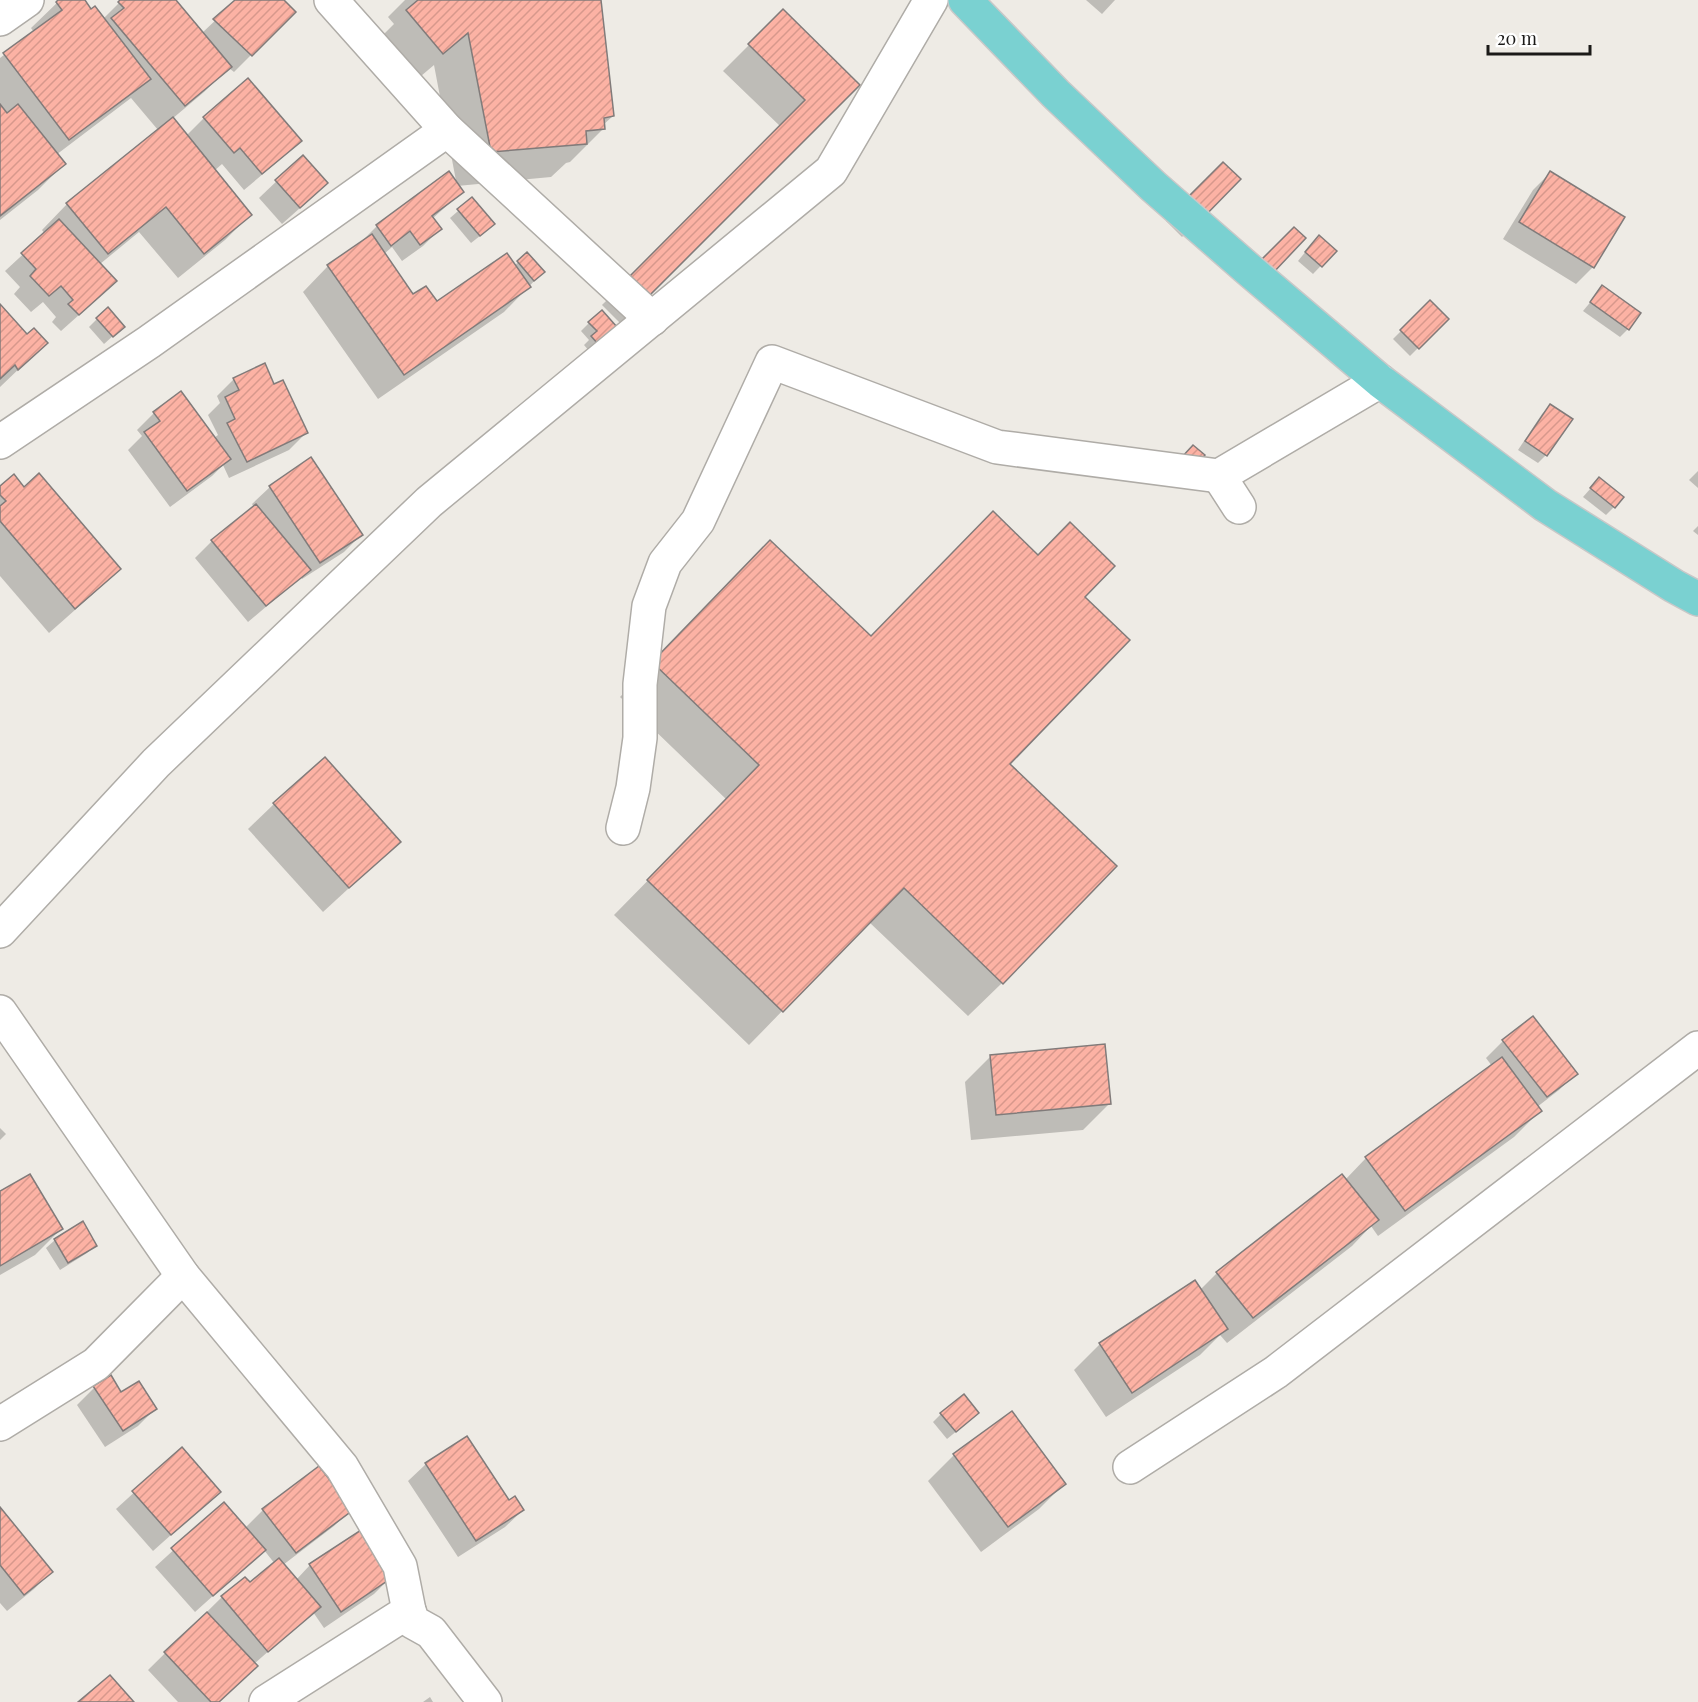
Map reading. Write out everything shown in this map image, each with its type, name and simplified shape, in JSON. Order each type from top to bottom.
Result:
[{"type":"main road","points":[[965,0],[1056,94],[1153,186],[1380,381],[1545,505],[1698,599]]},
{"type":"street","points":[[0,19],[27,0]]},
{"type":"street","points":[[331,0],[447,130],[652,319]]},
{"type":"street","points":[[0,930],[156,763],[429,502],[831,171],[931,0]]},
{"type":"street","points":[[0,442],[148,342],[447,130]]},
{"type":"street","points":[[623,828],[633,788],[640,738],[640,684],[649,606],[665,563],[698,521],[772,362],[997,447],[1219,476],[1380,381]]},
{"type":"street","points":[[1219,476],[1239,507]]},
{"type":"street","points":[[0,1012],[183,1276],[342,1467],[400,1566],[413,1622],[431,1632],[484,1702]]},
{"type":"street","points":[[1130,1467],[1276,1372],[1698,1048]]},
{"type":"street","points":[[0,1424],[96,1364],[183,1276]]},
{"type":"street","points":[[266,1702],[409,1611]]},
{"type":"building","points":[[58,0],[85,0],[91,9],[95,6],[151,79],[69,140],[3,53],[62,10],[56,2]]},
{"type":"building","points":[[120,0],[176,0],[232,67],[185,106],[111,18],[124,8],[118,2]]},
{"type":"building","points":[[235,0],[284,0],[296,12],[252,56],[213,19]]},
{"type":"building","points":[[418,0],[601,0],[614,116],[604,118],[605,129],[586,131],[587,144],[491,152],[468,33],[443,54],[406,10]]},
{"type":"building","points":[[783,9],[860,85],[647,298],[627,279],[805,100],[748,44]]},
{"type":"building","points":[[248,78],[302,141],[262,174],[240,148],[234,153],[203,117]]},
{"type":"building","points":[[0,104],[7,113],[18,104],[66,164],[0,216]]},
{"type":"building","points":[[173,117],[252,215],[204,254],[166,207],[108,254],[66,203]]},
{"type":"building","points":[[303,155],[328,183],[300,208],[275,180]]},
{"type":"building","points":[[1223,162],[1241,179],[1200,221],[1182,203]]},
{"type":"building","points":[[449,171],[464,192],[432,216],[442,229],[420,245],[410,231],[391,246],[376,225]]},
{"type":"building","points":[[1550,171],[1625,217],[1594,268],[1519,222]]},
{"type":"building","points":[[472,197],[495,224],[480,236],[457,209]]},
{"type":"building","points":[[59,219],[117,281],[79,315],[68,304],[73,300],[61,286],[49,296],[30,276],[36,269],[21,253]]},
{"type":"building","points":[[1294,227],[1306,238],[1273,273],[1260,261]]},
{"type":"building","points":[[372,234],[413,294],[426,286],[437,301],[507,253],[531,287],[404,375],[327,265]]},
{"type":"building","points":[[1319,235],[1337,251],[1322,267],[1305,252]]},
{"type":"building","points":[[527,252],[545,272],[534,281],[517,261]]},
{"type":"building","points":[[1602,285],[1641,313],[1629,330],[1590,302]]},
{"type":"building","points":[[1430,300],[1449,319],[1419,349],[1400,330]]},
{"type":"building","points":[[0,304],[27,334],[34,328],[48,343],[18,370],[15,365],[0,379]]},
{"type":"building","points":[[108,307],[125,327],[113,337],[96,318]]},
{"type":"building","points":[[602,310],[624,335],[605,352],[591,336],[597,331],[588,322]]},
{"type":"building","points":[[265,363],[274,384],[283,380],[308,433],[247,462],[227,423],[235,419],[225,397],[239,390],[233,378]]},
{"type":"building","points":[[181,391],[231,459],[187,491],[144,432],[160,421],[153,412]]},
{"type":"building","points":[[1550,404],[1573,419],[1547,456],[1525,441]]},
{"type":"building","points":[[1193,445],[1205,455],[1194,467],[1182,457]]},
{"type":"building","points":[[311,457],[363,535],[320,563],[269,486]]},
{"type":"building","points":[[39,473],[121,569],[75,609],[0,521],[0,506],[6,501],[0,495],[0,486],[14,474],[24,487]]},
{"type":"building","points":[[1599,477],[1624,497],[1615,508],[1590,488]]},
{"type":"building","points":[[256,504],[311,570],[266,606],[211,540]]},
{"type":"building","points":[[993,511],[1038,555],[1070,522],[1115,566],[1085,597],[1130,640],[1010,764],[1117,866],[1003,984],[904,888],[783,1012],[647,880],[759,765],[652,662],[770,540],[871,636]]},
{"type":"building","points":[[325,757],[401,842],[349,888],[273,803]]},
{"type":"building","points":[[1533,1016],[1578,1074],[1547,1097],[1502,1040]]},
{"type":"building","points":[[1105,1044],[1111,1104],[996,1115],[990,1055]]},
{"type":"building","points":[[1502,1057],[1542,1111],[1405,1211],[1365,1157]]},
{"type":"building","points":[[30,1174],[63,1229],[0,1266],[0,1191]]},
{"type":"building","points":[[1342,1174],[1379,1220],[1253,1318],[1216,1272]]},
{"type":"building","points":[[83,1221],[97,1246],[68,1263],[54,1239]]},
{"type":"building","points":[[1195,1280],[1228,1329],[1132,1393],[1099,1343]]},
{"type":"building","points":[[111,1375],[121,1392],[139,1381],[157,1409],[123,1431],[93,1386]]},
{"type":"building","points":[[964,1394],[979,1413],[956,1432],[940,1413]]},
{"type":"building","points":[[1012,1411],[1066,1484],[1008,1527],[953,1454]]},
{"type":"building","points":[[467,1436],[509,1500],[515,1496],[524,1510],[476,1541],[425,1463]]},
{"type":"building","points":[[182,1447],[221,1492],[171,1535],[132,1491]]},
{"type":"building","points":[[319,1466],[353,1510],[296,1553],[262,1509]]},
{"type":"building","points":[[224,1502],[266,1550],[213,1596],[171,1548]]},
{"type":"building","points":[[0,1507],[53,1572],[24,1595],[0,1565]]},
{"type":"building","points":[[361,1530],[393,1577],[341,1612],[309,1564]]},
{"type":"building","points":[[279,1558],[321,1607],[268,1652],[221,1596],[245,1577],[250,1582]]},
{"type":"building","points":[[207,1612],[258,1666],[219,1702],[211,1702],[164,1652]]},
{"type":"building","points":[[110,1675],[134,1702],[78,1702]]}]
